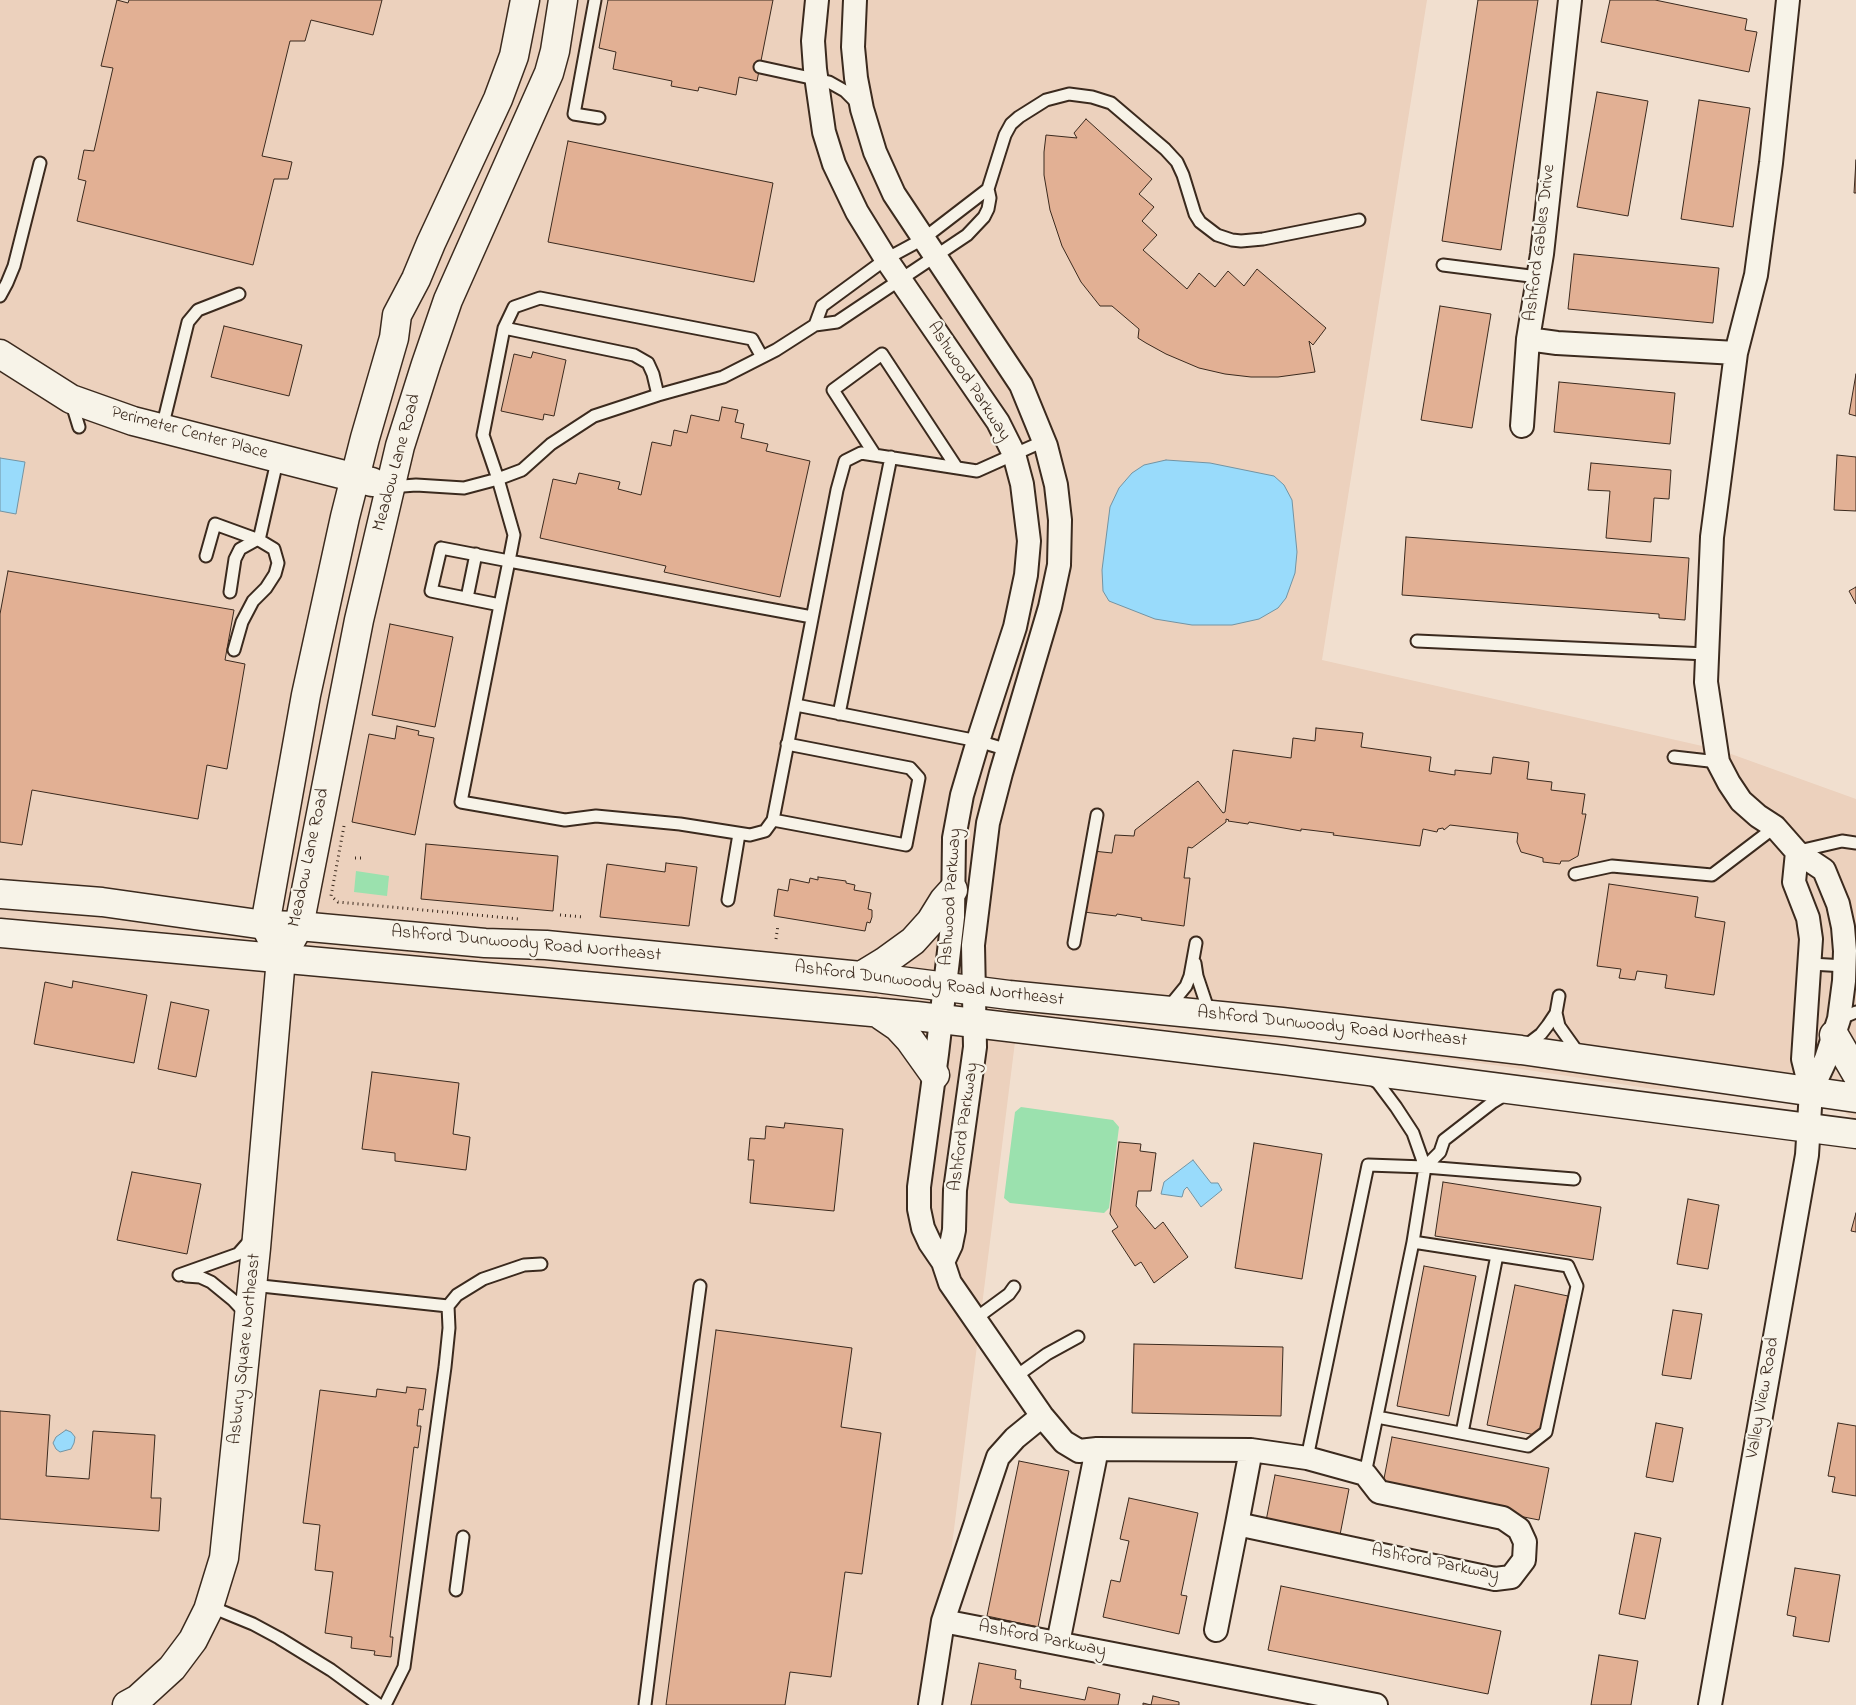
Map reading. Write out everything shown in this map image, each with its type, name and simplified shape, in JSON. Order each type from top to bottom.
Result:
[{"type":"main road","name":"Meadow Lane Road","points":[[281,958],[265,925],[306,695],[326,598],[355,477],[394,338],[397,315],[416,279],[501,92],[514,56],[525,0]]},
{"type":"main road","name":"Meadow Lane Road","points":[[281,958],[299,926],[359,620],[390,487],[423,373],[448,300],[549,73],[563,0]]},
{"type":"main road","name":"Perimeter Center Place","points":[[0,354],[71,399],[133,421],[390,487]]},
{"type":"main road","points":[[861,976],[913,941],[931,921],[944,900],[953,890]]},
{"type":"main road","name":"Ashford Dunwoody Road Northeast","points":[[0,894],[102,902],[265,925],[299,926],[485,943],[546,945],[861,976],[1009,996],[1167,1009],[1521,1050],[1856,1098]]},
{"type":"main road","name":"Ashford Dunwoody Road Northeast","points":[[0,933],[941,1019],[1161,1044],[1856,1134]]},
{"type":"main road","name":"Asbury Square Northeast","points":[[127,1705],[138,1699],[172,1668],[193,1640],[209,1606],[224,1558],[252,1285],[281,958]]},
{"type":"main road","points":[[876,1012],[898,1027],[910,1040],[935,1075]]},
{"type":"main road","points":[[1843,1022],[1856,1073]]},
{"type":"street","name":"Ashwood Parkway","points":[[817,0],[813,41],[816,79],[824,132],[834,164],[856,212],[998,422],[1014,454],[1022,484],[1029,541],[1026,575],[1015,627],[962,795],[954,838],[953,917],[941,1019]]},
{"type":"street","name":"Ashwood Parkway","points":[[855,0],[853,47],[856,78],[862,109],[875,152],[894,194],[1021,385],[1044,441],[1056,485],[1060,520],[1059,565],[1050,607],[988,823],[973,945],[974,990]]},
{"type":"street","name":"Ashford Gables Drive","points":[[1570,0],[1538,277],[1528,339],[1557,343],[1736,354]]},
{"type":"street","points":[[1788,0],[1771,163],[1756,275],[1736,354],[1712,537],[1706,682],[1718,762],[1729,784],[1741,801],[1758,816],[1775,827],[1797,852],[1824,870],[1838,904],[1843,927],[1848,979],[1843,1022],[1811,1091]]},
{"type":"street","points":[[1522,426],[1528,339]]},
{"type":"street","points":[[1797,852],[1794,882],[1808,918],[1811,939],[1811,964],[1803,1059],[1811,1091]]},
{"type":"street","name":"Ashford Parkway","points":[[943,1262],[951,1245],[954,1230],[955,1190],[975,1047],[974,990]]},
{"type":"street","name":"Ashford Parkway","points":[[941,1019],[919,1187],[919,1209],[923,1228],[930,1243],[943,1262],[950,1283],[1042,1416],[1064,1442],[1079,1451],[1097,1449],[1251,1450],[1307,1458],[1365,1474],[1379,1492],[1503,1518],[1519,1529],[1525,1542],[1524,1560],[1510,1577],[1495,1578],[1237,1524]]},
{"type":"street","name":"Valley View Road","points":[[1710,1705],[1806,1155],[1811,1091]]},
{"type":"street","points":[[930,1705],[943,1621],[998,1457],[1015,1438],[1042,1416]]},
{"type":"street","points":[[1058,1643],[1097,1449]]},
{"type":"street","points":[[1216,1630],[1251,1450]]},
{"type":"street","name":"Ashford Parkway","points":[[943,1621],[1376,1705]]},
{"type":"lane","points":[[595,0],[574,114],[600,118]]},
{"type":"lane","points":[[760,67],[816,79],[838,86],[862,109]]},
{"type":"lane","points":[[390,487],[416,485],[464,488],[498,479],[522,470],[551,444],[594,416],[658,395],[723,377],[786,344],[815,324],[837,322],[935,258],[967,234],[984,217],[990,198],[988,189],[1005,135],[1011,124],[1018,117],[1046,100],[1069,94],[1080,95],[1102,100],[1119,108],[1177,162],[1195,214],[1200,222],[1217,235],[1241,241],[1263,239],[1359,220]]},
{"type":"lane","points":[[0,296],[14,266],[40,163]]},
{"type":"lane","points":[[815,324],[822,306],[886,259],[923,239],[988,189]]},
{"type":"lane","points":[[1443,265],[1538,277]]},
{"type":"lane","points":[[162,428],[188,322],[198,310],[239,294]]},
{"type":"lane","points":[[762,357],[752,339],[540,298],[514,307],[504,328],[483,435],[514,535],[461,802],[565,820],[596,816],[680,824],[750,835],[765,831],[772,820],[837,490],[845,462],[861,453],[977,471],[1044,441]]},
{"type":"lane","points":[[504,328],[634,355],[648,363],[658,395]]},
{"type":"lane","points":[[875,455],[833,390],[882,354],[957,468]]},
{"type":"lane","points":[[71,399],[79,427]]},
{"type":"lane","points":[[230,592],[235,559],[240,549],[258,540],[278,457]]},
{"type":"lane","points":[[839,714],[891,457]]},
{"type":"lane","points":[[206,556],[215,524],[258,540],[274,549],[278,563],[275,574],[266,588],[253,601],[242,622],[234,650]]},
{"type":"lane","points":[[500,605],[431,591],[441,548],[812,617]]},
{"type":"lane","points":[[467,598],[476,554]]},
{"type":"lane","points":[[1417,641],[1707,654]]},
{"type":"lane","points":[[796,705],[978,741],[1008,750]]},
{"type":"lane","points":[[772,820],[794,819],[843,828],[873,834],[906,845],[918,778],[910,768],[886,769],[829,758],[807,753],[787,744]]},
{"type":"lane","points":[[1674,757],[1718,762]]},
{"type":"lane","points":[[1074,943],[1097,815]]},
{"type":"lane","points":[[1575,874],[1612,866],[1712,874],[1775,827]]},
{"type":"lane","points":[[728,900],[739,834]]},
{"type":"lane","points":[[1797,852],[1842,842],[1856,843]]},
{"type":"lane","points":[[1167,1009],[1186,986],[1190,976],[1196,943]]},
{"type":"lane","points":[[1194,957],[1197,976],[1207,1006],[1214,1015]]},
{"type":"lane","points":[[1811,964],[1848,979]]},
{"type":"lane","points":[[1559,996],[1556,1013],[1559,1026],[1565,1037],[1583,1059]]},
{"type":"lane","points":[[1521,1050],[1541,1034],[1556,1013]]},
{"type":"lane","points":[[1359,1070],[1378,1083],[1396,1107],[1412,1133],[1425,1167],[1413,1242],[1365,1474]]},
{"type":"lane","points":[[1425,1167],[1440,1152],[1444,1140],[1493,1102],[1513,1090]]},
{"type":"lane","points":[[1307,1458],[1368,1166],[1425,1167],[1574,1179]]},
{"type":"lane","points":[[249,1316],[211,1282],[200,1277],[179,1275],[238,1254],[257,1231]]},
{"type":"lane","points":[[1377,1417],[1528,1446],[1546,1432],[1577,1286],[1568,1266],[1413,1242]]},
{"type":"lane","points":[[1462,1433],[1497,1255]]},
{"type":"lane","points":[[385,1705],[404,1668],[446,1358],[449,1328],[448,1306],[456,1295],[483,1279],[524,1265],[541,1264]]},
{"type":"lane","points":[[252,1285],[448,1306]]},
{"type":"lane","points":[[645,1705],[700,1286]]},
{"type":"lane","points":[[975,1319],[1008,1294],[1014,1287]]},
{"type":"lane","points":[[1015,1377],[1047,1354],[1078,1337]]},
{"type":"lane","points":[[456,1590],[463,1537]]},
{"type":"lane","points":[[209,1606],[253,1624],[279,1638],[331,1670],[379,1705]]},
{"type":"path","points":[[346,818],[331,896],[338,902],[526,920]]},
{"type":"path","points":[[355,858],[364,858]]},
{"type":"path","points":[[560,915],[584,917]]},
{"type":"path","points":[[776,939],[778,925]]},
{"type":"shaded area","points":[[0,0],[1427,0],[1322,660],[1720,750],[1856,799],[1856,1120],[1844,1112],[1764,1094],[1654,1089],[1501,1066],[1294,1039],[1015,1042],[932,1705],[0,1705]]},
{"type":"green space","points":[[356,871],[389,876],[387,896],[354,892]]},
{"type":"green space","points":[[1021,1107],[1113,1120],[1119,1127],[1109,1208],[1104,1213],[1010,1203],[1004,1198],[1015,1112]]},
{"type":"water","points":[[0,458],[25,462],[16,514],[0,511]]},
{"type":"water","points":[[1166,460],[1210,463],[1274,476],[1284,485],[1292,500],[1297,552],[1295,573],[1286,598],[1278,608],[1259,619],[1232,625],[1192,625],[1155,619],[1109,601],[1103,591],[1102,570],[1110,507],[1119,488],[1132,473],[1144,465]]},
{"type":"water","points":[[1193,1160],[1211,1183],[1218,1183],[1222,1190],[1201,1207],[1187,1187],[1182,1197],[1161,1194],[1164,1182]]},
{"type":"water","points":[[66,1430],[75,1437],[74,1443],[71,1449],[60,1452],[53,1443],[56,1437]]},
{"type":"building","points":[[117,0],[128,3],[129,0],[382,0],[373,35],[311,20],[305,41],[290,41],[262,156],[292,162],[288,179],[274,179],[253,265],[77,221],[86,181],[78,179],[84,150],[94,151],[113,68],[101,66]]},
{"type":"building","points":[[608,0],[773,0],[757,81],[739,77],[736,95],[699,87],[698,91],[671,86],[672,81],[613,69],[616,52],[599,48]]},
{"type":"building","points":[[1478,0],[1538,0],[1501,250],[1442,241]]},
{"type":"building","points":[[1610,0],[1655,0],[1747,19],[1745,30],[1757,32],[1749,72],[1601,42]]},
{"type":"building","points":[[1597,92],[1648,101],[1628,216],[1577,207]]},
{"type":"building","points":[[1699,100],[1750,108],[1733,227],[1681,219]]},
{"type":"building","points":[[1086,119],[1152,179],[1139,194],[1154,207],[1142,221],[1157,235],[1143,250],[1187,289],[1199,273],[1215,287],[1228,271],[1244,286],[1257,269],[1326,328],[1313,345],[1309,341],[1315,372],[1278,377],[1251,377],[1199,368],[1166,354],[1138,338],[1139,329],[1112,306],[1100,306],[1081,282],[1062,246],[1050,210],[1044,175],[1046,135],[1077,138],[1074,133]]},
{"type":"building","points":[[568,141],[773,183],[754,282],[548,242]]},
{"type":"building","points":[[1856,160],[1856,193],[1854,193]]},
{"type":"building","points":[[1574,254],[1719,268],[1713,323],[1568,309]]},
{"type":"building","points":[[1440,306],[1491,314],[1472,428],[1421,420]]},
{"type":"building","points":[[224,326],[302,345],[289,396],[211,377]]},
{"type":"building","points":[[533,352],[566,360],[554,416],[544,414],[543,420],[501,411],[514,354],[531,358]]},
{"type":"building","points":[[1856,374],[1856,416],[1849,414]]},
{"type":"building","points":[[1559,382],[1675,393],[1670,444],[1554,432]]},
{"type":"building","points":[[722,407],[738,410],[735,422],[744,424],[741,438],[768,444],[766,451],[810,461],[780,597],[664,572],[666,566],[540,538],[553,479],[576,484],[579,473],[620,482],[618,489],[641,495],[652,442],[671,446],[674,430],[687,433],[691,415],[719,421]]},
{"type":"building","points":[[1837,455],[1856,457],[1856,511],[1834,510]]},
{"type":"building","points":[[1591,463],[1671,470],[1669,499],[1654,498],[1651,542],[1606,538],[1610,491],[1588,490]]},
{"type":"building","points":[[1406,537],[1689,558],[1685,620],[1659,618],[1659,614],[1402,595]]},
{"type":"building","points":[[8,571],[234,610],[225,660],[245,664],[227,769],[207,765],[198,819],[32,790],[22,845],[0,842],[0,614]]},
{"type":"building","points":[[1856,587],[1856,604],[1849,591]]},
{"type":"building","points":[[390,624],[453,637],[435,727],[372,715]]},
{"type":"building","points":[[397,726],[419,731],[418,735],[434,738],[415,835],[352,822],[369,734],[395,739]]},
{"type":"building","points":[[1316,728],[1363,733],[1361,747],[1431,757],[1429,771],[1455,775],[1455,770],[1491,774],[1493,757],[1529,762],[1527,779],[1552,782],[1551,790],[1585,794],[1582,814],[1586,814],[1578,856],[1569,861],[1561,861],[1560,864],[1543,862],[1543,858],[1521,852],[1517,842],[1518,833],[1450,825],[1444,830],[1443,828],[1438,829],[1437,832],[1423,829],[1420,846],[1333,835],[1334,833],[1301,829],[1301,831],[1249,822],[1248,824],[1228,821],[1226,819],[1226,822],[1192,848],[1188,847],[1184,878],[1190,878],[1184,926],[1141,920],[1142,918],[1117,914],[1116,916],[1084,912],[1093,851],[1112,853],[1115,835],[1134,836],[1135,830],[1198,781],[1223,813],[1225,812],[1233,750],[1291,758],[1293,738],[1315,741]]},
{"type":"building","points":[[426,844],[558,856],[553,911],[421,899]]},
{"type":"building","points":[[666,863],[697,867],[689,926],[600,917],[607,864],[665,872]]},
{"type":"building","points":[[818,877],[846,881],[846,883],[855,885],[854,890],[871,893],[868,909],[872,910],[872,917],[870,923],[867,922],[865,931],[774,916],[778,889],[788,891],[790,879],[809,883],[810,878],[818,880]]},
{"type":"building","points":[[1609,884],[1698,897],[1695,917],[1725,922],[1714,995],[1665,988],[1667,975],[1637,971],[1635,980],[1619,978],[1621,969],[1597,966]]},
{"type":"building","points":[[73,981],[147,995],[134,1063],[34,1044],[45,982],[72,988]]},
{"type":"building","points":[[171,1002],[209,1010],[196,1077],[158,1069]]},
{"type":"building","points":[[372,1072],[459,1083],[453,1134],[470,1137],[466,1170],[395,1161],[395,1153],[362,1149]]},
{"type":"building","points":[[785,1123],[843,1129],[834,1211],[750,1203],[754,1160],[748,1160],[750,1138],[765,1139],[766,1126],[784,1128]]},
{"type":"building","points":[[1119,1142],[1141,1144],[1140,1151],[1156,1153],[1151,1191],[1138,1191],[1136,1206],[1155,1229],[1163,1222],[1188,1257],[1154,1283],[1141,1262],[1135,1266],[1112,1231],[1118,1227],[1110,1214]]},
{"type":"building","points":[[1254,1143],[1322,1154],[1302,1279],[1235,1268]]},
{"type":"building","points":[[132,1172],[201,1184],[187,1254],[117,1240]]},
{"type":"building","points":[[1443,1182],[1601,1207],[1593,1260],[1435,1236]]},
{"type":"building","points":[[1688,1199],[1719,1205],[1708,1269],[1677,1264]]},
{"type":"building","points":[[1856,1213],[1856,1232],[1851,1231]]},
{"type":"building","points":[[1424,1266],[1476,1276],[1449,1416],[1397,1406]]},
{"type":"building","points":[[1515,1285],[1568,1296],[1540,1436],[1487,1425]]},
{"type":"building","points":[[1673,1310],[1702,1314],[1691,1379],[1662,1375]]},
{"type":"building","points":[[716,1330],[852,1348],[841,1427],[881,1433],[862,1574],[845,1572],[831,1677],[790,1672],[785,1705],[666,1705]]},
{"type":"building","points":[[1134,1344],[1283,1347],[1281,1416],[1132,1413]]},
{"type":"building","points":[[407,1387],[426,1389],[423,1410],[419,1409],[417,1426],[421,1426],[418,1448],[414,1447],[390,1637],[393,1637],[391,1657],[374,1655],[375,1651],[351,1648],[352,1637],[325,1633],[333,1572],[315,1570],[320,1525],[303,1523],[320,1390],[376,1397],[377,1389],[406,1393]]},
{"type":"building","points":[[0,1411],[50,1415],[46,1476],[89,1479],[93,1431],[155,1435],[151,1498],[161,1498],[159,1531],[0,1519]]},
{"type":"building","points":[[1656,1423],[1683,1428],[1673,1482],[1646,1477]]},
{"type":"building","points":[[1838,1423],[1856,1426],[1856,1496],[1832,1492],[1835,1477],[1828,1476]]},
{"type":"building","points":[[1392,1437],[1549,1468],[1539,1520],[1382,1489]]},
{"type":"building","points":[[1019,1461],[1069,1471],[1038,1627],[987,1616]]},
{"type":"building","points":[[1275,1475],[1349,1489],[1339,1540],[1265,1526]]},
{"type":"building","points":[[1129,1498],[1198,1513],[1181,1595],[1187,1596],[1179,1634],[1103,1617],[1111,1580],[1120,1582],[1129,1541],[1120,1539]]},
{"type":"building","points":[[1635,1533],[1661,1538],[1645,1619],[1619,1614]]},
{"type":"building","points":[[1795,1568],[1840,1575],[1829,1642],[1793,1636],[1796,1617],[1787,1615]]},
{"type":"building","points":[[1281,1586],[1501,1631],[1488,1694],[1268,1650]]},
{"type":"building","points":[[1599,1655],[1638,1661],[1631,1705],[1591,1705]]},
{"type":"building","points":[[979,1663],[1016,1670],[1015,1679],[1021,1680],[1020,1688],[1085,1700],[1088,1687],[1120,1694],[1118,1705],[971,1705]]},
{"type":"building","points":[[1153,1696],[1179,1702],[1179,1705],[1151,1705]]}]
